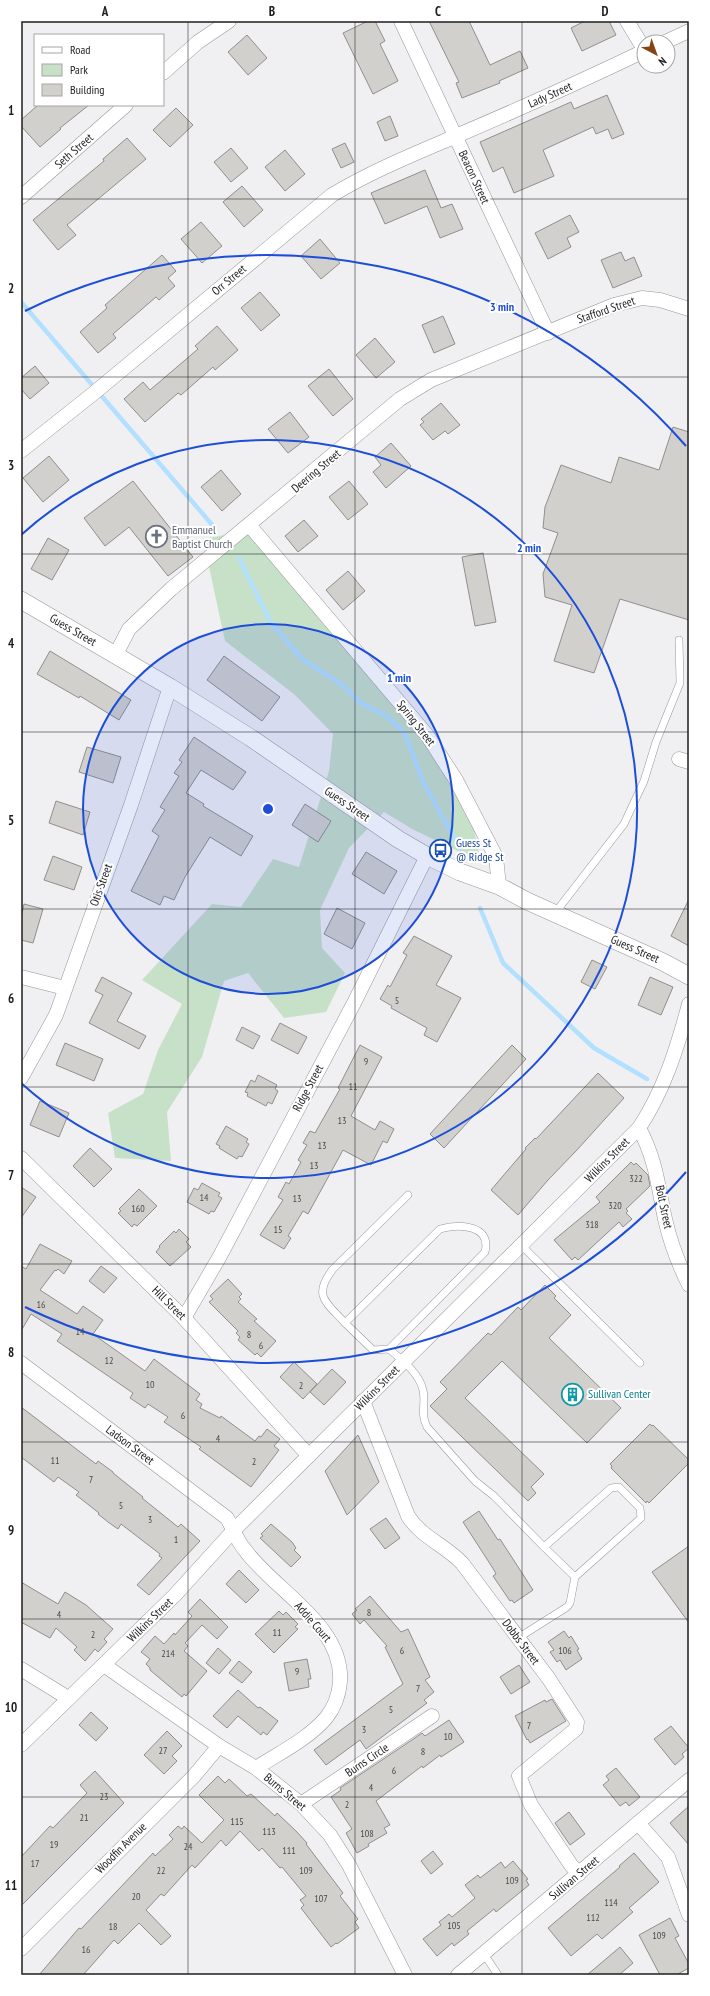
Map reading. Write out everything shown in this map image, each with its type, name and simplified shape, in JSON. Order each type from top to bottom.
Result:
[{"type":"street","points":[[164,72],[198,42],[229,21]]},
{"type":"street","name":"Beacon Street","points":[[401,21],[548,332]]},
{"type":"street","points":[[627,21],[636,36]]},
{"type":"street","points":[[676,37],[689,31]]},
{"type":"street","name":"Lady Street","points":[[455,137],[588,78],[636,54]]},
{"type":"street","name":"Seth Street","points":[[21,197],[125,106]]},
{"type":"street","name":"Orr Street","points":[[21,451],[98,390],[332,195],[357,180],[420,151],[455,137]]},
{"type":"street","name":"Stafford Street","points":[[548,332],[614,305],[642,298],[660,300],[689,309]]},
{"type":"street","name":"Deering Street","points":[[116,654],[129,629],[210,556],[250,526],[400,399],[431,380],[548,332]]},
{"type":"street","name":"Spring Street","points":[[250,526],[427,735],[456,780],[496,857],[499,886]]},
{"type":"street","name":"Guess Street","points":[[21,600],[170,686],[251,738],[398,839],[427,856],[460,872],[499,886],[663,962],[689,976]]},
{"type":"street","name":"Otis Street","points":[[21,1078],[56,1014],[131,805],[170,686]]},
{"type":"street","name":"Ridge Street","points":[[184,1318],[220,1256],[354,1003],[427,856]]},
{"type":"street","points":[[21,977],[65,988]]},
{"type":"street","name":"Wilkins Street","points":[[21,1745],[175,1595],[234,1530],[639,1128],[653,1107],[671,1067],[689,1004]]},
{"type":"street","name":"Bolt Street","points":[[639,1128],[649,1147],[656,1169],[666,1220],[689,1285]]},
{"type":"street","name":"Hill Street","points":[[21,1158],[184,1318],[309,1456]]},
{"type":"street","name":"Ladson Street","points":[[21,1363],[227,1518],[234,1530]]},
{"type":"street","name":"Dobbs Street","points":[[363,1401],[408,1516],[413,1525],[453,1553],[462,1563],[518,1638],[577,1722],[576,1729],[519,1776],[531,1805],[571,1865],[579,1874]]},
{"type":"street","name":"Addie Court","points":[[234,1530],[244,1550],[326,1635],[339,1661],[339,1692],[334,1707],[325,1719],[312,1732],[256,1768]]},
{"type":"street","name":"Burns Street","points":[[104,1665],[220,1746],[256,1768],[301,1804],[330,1835],[349,1865],[405,1975]]},
{"type":"street","points":[[21,1669],[68,1698]]},
{"type":"street","name":"Burns Circle","points":[[301,1804],[432,1716]]},
{"type":"street","name":"Woodfin Avenue","points":[[21,1949],[194,1776],[220,1746]]},
{"type":"street","name":"Sullivan Street","points":[[458,1975],[689,1780]]},
{"type":"street","points":[[638,1823],[668,1857],[689,1915]]},
{"type":"lane","points":[[555,913],[624,824],[644,781],[656,742],[680,683],[679,640]]},
{"type":"lane","points":[[345,1323],[440,1230],[454,1225],[477,1230],[484,1237],[487,1245],[485,1252],[389,1349],[373,1350],[345,1323],[323,1299],[321,1291],[324,1280],[333,1268],[408,1195]]},
{"type":"lane","points":[[521,1245],[640,1363]]},
{"type":"lane","points":[[389,1349],[416,1375],[423,1390],[423,1418],[427,1427],[475,1481],[494,1496],[575,1578]]},
{"type":"lane","points":[[518,1638],[567,1607],[570,1603],[575,1578],[641,1518],[640,1508],[619,1487],[611,1488],[544,1547]]},
{"type":"lane","points":[[484,1954],[498,1975]]},
{"type":"green space","points":[[247,531],[336,619],[467,797],[481,862],[412,829],[384,812],[349,848],[320,910],[322,948],[345,973],[326,1012],[284,1018],[248,973],[224,981],[202,1057],[167,1112],[171,1161],[115,1158],[108,1113],[143,1094],[158,1050],[182,1004],[142,980],[212,904],[241,907],[273,859],[299,867],[329,771],[333,734],[295,695],[225,641],[203,539]]},
{"type":"building","points":[[368,21],[375,21],[385,41],[380,44],[398,81],[373,94],[343,33]]},
{"type":"building","points":[[429,21],[469,21],[490,65],[520,51],[528,68],[499,81],[500,83],[462,98],[456,83],[459,82]]},
{"type":"building","points":[[585,21],[609,21],[616,35],[582,51],[571,28]]},
{"type":"building","points":[[247,35],[267,58],[248,75],[228,52]]},
{"type":"building","points":[[607,95],[624,134],[612,139],[608,129],[596,134],[593,127],[543,150],[554,176],[514,193],[503,167],[493,172],[480,142],[571,102],[574,109]]},
{"type":"building","points":[[37,106],[88,106],[60,128],[61,129],[40,147],[21,126],[21,120]]},
{"type":"building","points":[[176,108],[193,125],[170,147],[153,130]]},
{"type":"building","points":[[390,116],[398,136],[385,141],[377,122]]},
{"type":"building","points":[[127,138],[146,159],[67,225],[76,235],[58,250],[33,220],[104,161],[103,159]]},
{"type":"building","points":[[345,143],[354,162],[341,168],[332,149]]},
{"type":"building","points":[[231,148],[248,168],[231,182],[214,162]]},
{"type":"building","points":[[285,150],[305,174],[285,191],[265,167]]},
{"type":"building","points":[[425,170],[441,208],[452,204],[463,229],[440,238],[427,206],[385,224],[371,193]]},
{"type":"building","points":[[242,186],[263,210],[244,227],[223,202]]},
{"type":"building","points":[[570,215],[579,232],[567,238],[571,247],[548,259],[535,233]]},
{"type":"building","points":[[201,222],[222,246],[202,263],[181,239]]},
{"type":"building","points":[[320,239],[340,263],[321,279],[301,256]]},
{"type":"building","points":[[621,252],[625,261],[634,257],[642,276],[613,288],[601,260]]},
{"type":"building","points":[[162,255],[176,271],[168,278],[175,286],[159,300],[156,297],[113,334],[116,338],[98,353],[80,332],[107,308],[105,305]]},
{"type":"building","points":[[260,292],[280,315],[261,331],[241,308]]},
{"type":"building","points":[[443,316],[455,344],[434,353],[422,325]]},
{"type":"building","points":[[217,326],[238,350],[215,370],[213,367],[181,395],[178,393],[145,422],[124,399],[143,382],[150,390],[198,349],[195,346]]},
{"type":"building","points":[[375,338],[395,362],[376,378],[356,355]]},
{"type":"building","points":[[35,366],[49,383],[30,399],[21,389],[21,378]]},
{"type":"building","points":[[329,369],[353,399],[333,416],[308,386]]},
{"type":"building","points":[[441,403],[460,425],[448,434],[445,431],[433,440],[420,425],[424,422],[421,419]]},
{"type":"building","points":[[290,412],[309,437],[288,453],[268,429]]},
{"type":"building","points":[[673,427],[689,432],[689,620],[620,599],[594,673],[554,661],[572,605],[545,597],[543,574],[558,533],[543,528],[545,507],[561,465],[611,483],[619,457],[659,470]]},
{"type":"building","points":[[391,443],[411,466],[386,488],[373,472],[381,465],[375,457]]},
{"type":"building","points":[[49,456],[69,480],[43,502],[23,478]]},
{"type":"building","points":[[221,470],[241,494],[222,511],[201,487]]},
{"type":"building","name":"Emmanuel Baptist Church","points":[[133,481],[193,557],[168,576],[129,527],[105,546],[84,518]]},
{"type":"building","points":[[349,481],[368,504],[348,520],[329,497]]},
{"type":"building","points":[[304,520],[318,536],[298,552],[285,536]]},
{"type":"building","points":[[48,538],[69,550],[52,580],[31,569]]},
{"type":"building","points":[[483,553],[496,622],[475,626],[462,557]]},
{"type":"building","points":[[348,571],[365,591],[343,610],[326,590]]},
{"type":"building","points":[[50,651],[131,700],[119,720],[80,696],[79,698],[37,674]]},
{"type":"building","points":[[224,656],[280,697],[262,721],[207,680]]},
{"type":"building","points":[[194,737],[246,772],[233,790],[201,770],[186,793],[204,804],[203,806],[253,836],[241,856],[210,837],[185,877],[174,900],[164,896],[160,905],[131,891],[159,836],[152,831],[165,810],[160,807],[179,776],[174,773],[182,762],[179,760]]},
{"type":"building","points":[[87,747],[121,757],[113,783],[79,772]]},
{"type":"building","points":[[56,801],[90,812],[83,835],[49,823]]},
{"type":"building","points":[[305,804],[331,821],[318,842],[292,825]]},
{"type":"building","points":[[366,852],[397,871],[384,894],[352,874]]},
{"type":"building","points":[[53,856],[82,867],[74,890],[44,880]]},
{"type":"building","points":[[689,899],[689,946],[671,936]]},
{"type":"building","points":[[24,904],[43,909],[33,943],[21,940],[21,918]]},
{"type":"building","points":[[337,908],[365,923],[352,949],[324,934]]},
{"type":"building","points":[[414,936],[452,956],[436,985],[461,998],[437,1042],[424,1035],[427,1028],[391,1008],[392,1006],[380,999],[388,985],[390,987],[407,955],[403,953]]},
{"type":"building","points":[[592,960],[607,967],[595,989],[581,982]]},
{"type":"building","points":[[102,977],[132,993],[117,1021],[146,1036],[139,1049],[89,1023],[103,995],[95,991]]},
{"type":"building","points":[[650,977],[673,987],[661,1015],[638,1005]]},
{"type":"building","points":[[280,1023],[307,1037],[298,1054],[271,1040]]},
{"type":"building","points":[[242,1027],[260,1036],[253,1049],[236,1040]]},
{"type":"building","points":[[65,1043],[103,1059],[94,1081],[56,1065]]},
{"type":"building","points":[[360,1045],[382,1057],[351,1116],[375,1130],[380,1121],[394,1129],[387,1143],[383,1141],[371,1165],[343,1150],[308,1214],[303,1211],[288,1236],[291,1238],[284,1249],[260,1235],[283,1200],[278,1197],[286,1182],[289,1184],[301,1162],[298,1160],[307,1145],[303,1143],[310,1131],[315,1133],[340,1089],[338,1088]]},
{"type":"building","points":[[512,1045],[526,1059],[444,1148],[430,1134]]},
{"type":"building","points":[[598,1073],[624,1098],[548,1180],[518,1215],[491,1190],[526,1149],[525,1148],[535,1138],[536,1139]]},
{"type":"building","points":[[258,1075],[277,1085],[275,1089],[278,1091],[272,1104],[268,1102],[266,1106],[247,1096],[248,1093],[245,1092],[251,1080],[255,1082]]},
{"type":"building","points":[[40,1101],[69,1113],[59,1137],[30,1125]]},
{"type":"building","points":[[226,1126],[248,1139],[246,1142],[249,1144],[242,1157],[239,1156],[237,1159],[219,1148],[220,1146],[216,1144]]},
{"type":"building","points":[[90,1148],[112,1169],[94,1187],[73,1166]]},
{"type":"building","points":[[631,1162],[634,1165],[636,1163],[648,1175],[650,1186],[626,1209],[628,1211],[626,1213],[632,1219],[623,1227],[619,1222],[578,1260],[575,1257],[572,1260],[554,1240],[600,1202],[596,1197]]},
{"type":"building","points":[[202,1183],[220,1193],[218,1196],[222,1198],[214,1212],[211,1211],[209,1214],[187,1202],[194,1188],[198,1190]]},
{"type":"building","points":[[21,1187],[36,1197],[21,1218]]},
{"type":"building","points":[[139,1189],[157,1206],[137,1226],[134,1224],[132,1227],[118,1213],[121,1211],[119,1209]]},
{"type":"building","points":[[179,1229],[189,1239],[186,1242],[191,1247],[170,1266],[156,1252],[160,1247],[159,1246],[174,1231],[176,1233]]},
{"type":"building","points":[[40,1244],[72,1261],[64,1274],[58,1269],[56,1271],[55,1270],[40,1290],[77,1314],[83,1306],[103,1320],[93,1334],[145,1371],[154,1359],[200,1394],[196,1400],[202,1404],[200,1408],[220,1418],[221,1416],[255,1441],[259,1436],[261,1437],[267,1429],[280,1439],[274,1446],[279,1450],[251,1487],[199,1449],[201,1447],[164,1422],[168,1417],[148,1404],[145,1408],[130,1398],[133,1393],[57,1341],[62,1334],[31,1314],[21,1331],[21,1266],[26,1269]]},
{"type":"building","points":[[101,1266],[117,1278],[104,1293],[89,1281]]},
{"type":"building","points":[[228,1279],[242,1294],[239,1297],[241,1299],[238,1302],[257,1319],[254,1321],[276,1341],[261,1357],[257,1353],[255,1355],[238,1340],[240,1337],[236,1333],[238,1331],[209,1302],[213,1299],[210,1296]]},
{"type":"building","name":"Sullivan Center","points":[[545,1285],[556,1296],[554,1298],[571,1315],[549,1338],[621,1408],[587,1443],[502,1361],[465,1398],[544,1474],[531,1487],[536,1493],[528,1501],[430,1406],[447,1389],[440,1382],[488,1333],[491,1335],[518,1307],[521,1310]]},
{"type":"building","points":[[294,1362],[317,1384],[303,1399],[280,1377]]},
{"type":"building","points":[[332,1369],[346,1382],[324,1405],[310,1392]]},
{"type":"building","points":[[21,1407],[96,1464],[98,1461],[113,1472],[178,1527],[181,1524],[200,1541],[149,1595],[137,1585],[162,1558],[159,1556],[160,1554],[121,1524],[118,1529],[108,1522],[76,1495],[79,1492],[58,1477],[54,1482],[21,1457]]},
{"type":"building","points":[[650,1424],[652,1426],[653,1425],[689,1460],[689,1463],[649,1503],[647,1501],[646,1503],[611,1468],[612,1466],[610,1464]]},
{"type":"building","points":[[358,1435],[379,1482],[347,1515],[325,1471]]},
{"type":"building","points":[[479,1511],[498,1540],[500,1539],[533,1590],[514,1603],[512,1600],[510,1601],[493,1576],[496,1574],[494,1570],[463,1522]]},
{"type":"building","points":[[386,1518],[400,1538],[385,1549],[370,1529]]},
{"type":"building","points":[[271,1524],[292,1542],[296,1548],[294,1550],[301,1557],[291,1567],[260,1538],[263,1536],[261,1534]]},
{"type":"building","points":[[689,1546],[689,1623],[652,1572]]},
{"type":"building","points":[[239,1570],[259,1590],[246,1603],[226,1584]]},
{"type":"building","points":[[21,1582],[58,1604],[65,1592],[86,1605],[113,1629],[104,1639],[107,1642],[98,1652],[95,1649],[85,1661],[74,1650],[77,1647],[56,1628],[50,1638],[21,1622]]},
{"type":"building","points":[[370,1596],[401,1632],[408,1629],[430,1677],[425,1680],[434,1692],[424,1700],[427,1703],[366,1749],[360,1740],[326,1765],[314,1750],[403,1684],[385,1647],[387,1646],[364,1620],[360,1624],[352,1614],[357,1610],[355,1609]]},
{"type":"building","points":[[200,1599],[228,1627],[217,1639],[202,1625],[185,1643],[188,1646],[184,1651],[207,1671],[186,1696],[184,1694],[182,1697],[150,1670],[146,1664],[150,1659],[141,1652],[155,1636],[164,1644],[174,1633],[175,1635],[192,1616],[188,1612]]},
{"type":"building","points":[[279,1611],[283,1615],[286,1612],[298,1624],[295,1627],[298,1629],[274,1653],[255,1634]]},
{"type":"building","points":[[564,1631],[569,1638],[571,1636],[579,1649],[577,1650],[582,1659],[566,1670],[560,1660],[557,1662],[550,1652],[554,1650],[548,1642]]},
{"type":"building","points":[[218,1648],[231,1660],[219,1674],[206,1663]]},
{"type":"building","points":[[307,1659],[311,1679],[308,1679],[309,1687],[289,1691],[284,1663]]},
{"type":"building","points":[[239,1661],[252,1672],[242,1683],[229,1673]]},
{"type":"building","points":[[519,1665],[530,1682],[511,1694],[500,1677]]},
{"type":"building","points":[[238,1690],[258,1708],[260,1707],[278,1721],[267,1735],[263,1732],[261,1735],[238,1716],[227,1728],[213,1716]]},
{"type":"building","points":[[552,1699],[566,1721],[530,1743],[515,1716],[545,1700],[546,1702]]},
{"type":"building","points":[[91,1712],[108,1728],[96,1741],[79,1725]]},
{"type":"building","points":[[449,1720],[464,1742],[441,1757],[440,1755],[423,1768],[422,1766],[376,1801],[390,1825],[384,1828],[387,1833],[368,1844],[369,1846],[357,1853],[346,1833],[352,1829],[331,1797],[341,1790],[340,1788],[422,1733],[425,1736]]},
{"type":"building","points":[[671,1726],[689,1748],[682,1754],[684,1757],[675,1765],[654,1739]]},
{"type":"building","points":[[167,1731],[182,1746],[172,1756],[177,1761],[164,1774],[144,1755]]},
{"type":"building","points":[[616,1768],[640,1797],[629,1806],[626,1802],[620,1806],[603,1785],[609,1780],[606,1776]]},
{"type":"building","points":[[95,1771],[124,1803],[21,1906],[21,1857],[50,1826],[53,1828],[87,1793],[80,1785]]},
{"type":"building","points":[[218,1776],[225,1783],[229,1779],[247,1796],[251,1794],[275,1816],[277,1813],[297,1832],[307,1843],[306,1844],[343,1893],[340,1896],[358,1919],[355,1922],[359,1928],[331,1947],[301,1908],[304,1905],[300,1900],[306,1896],[282,1867],[280,1868],[262,1848],[259,1851],[240,1831],[226,1846],[221,1840],[195,1868],[192,1865],[164,1896],[161,1894],[146,1910],[171,1936],[161,1945],[139,1923],[118,1944],[114,1940],[83,1975],[39,1975],[79,1928],[81,1929],[153,1853],[155,1856],[173,1839],[169,1835],[178,1826],[182,1829],[184,1826],[202,1843],[224,1820],[199,1795]]},
{"type":"building","points":[[689,1806],[689,1845],[670,1823]]},
{"type":"building","points":[[569,1812],[585,1834],[570,1845],[555,1823]]},
{"type":"building","points":[[433,1851],[443,1864],[431,1874],[421,1861]]},
{"type":"building","points":[[634,1853],[659,1882],[629,1908],[633,1912],[602,1939],[597,1934],[571,1956],[548,1928],[620,1867],[619,1866]]},
{"type":"building","points":[[513,1861],[528,1879],[526,1880],[529,1885],[496,1912],[494,1909],[467,1931],[469,1934],[454,1946],[452,1943],[437,1956],[423,1939],[441,1925],[439,1922],[449,1914],[452,1917],[475,1898],[465,1885],[478,1875],[480,1878],[501,1862],[505,1868]]},
{"type":"building","points":[[670,1918],[679,1936],[675,1938],[689,1964],[689,1968],[676,1975],[660,1975],[639,1935]]},
{"type":"building","points":[[620,1947],[633,1963],[619,1975],[587,1975]]},
{"type":"waterway","points":[[21,302],[214,527]]},
{"type":"waterway","points":[[239,558],[271,623],[302,659],[341,684],[361,703],[388,717],[405,734],[424,784],[460,848]]},
{"type":"waterway","points":[[480,908],[503,963],[594,1048],[647,1079]]},
{"type":"place","name":"Emmanuel Baptist Church","points":[[157,537]]},
{"type":"place","name":"Guess St @ Ridge St","points":[[440,850]]},
{"type":"place","name":"Sullivan Center","points":[[572,1394]]}]
